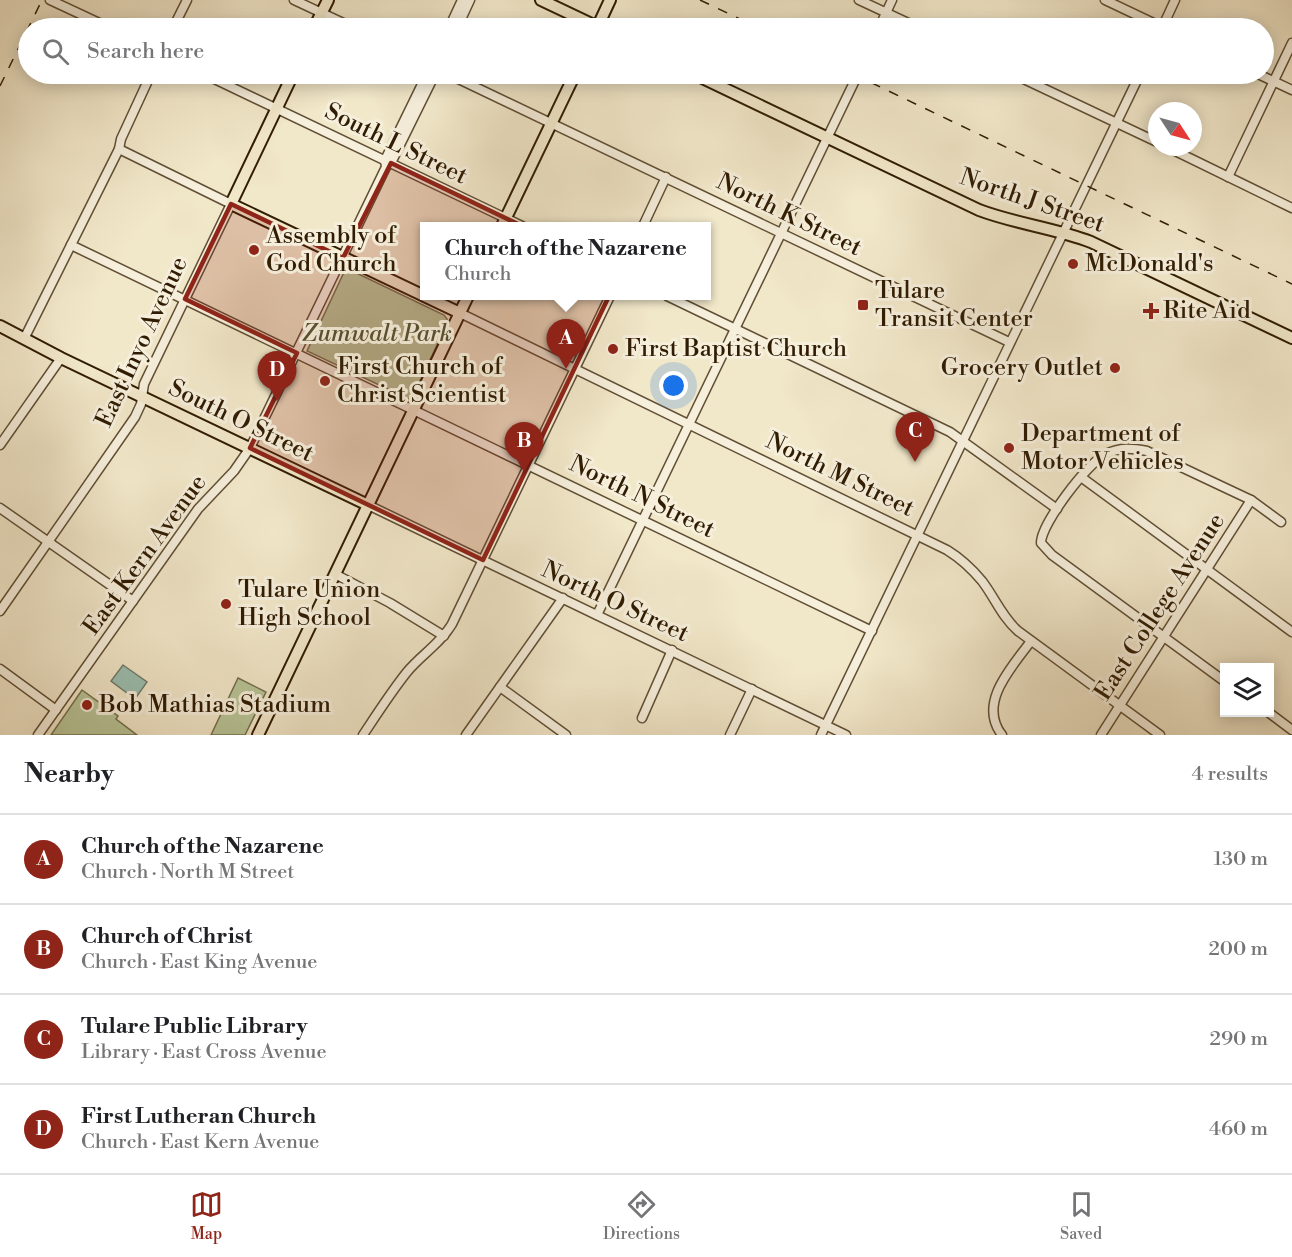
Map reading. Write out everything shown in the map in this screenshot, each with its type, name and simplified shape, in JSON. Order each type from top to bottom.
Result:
[{"type":"main road","points":[[319,18],[328,0]]},
{"type":"main road","points":[[541,0],[578,18]]},
{"type":"main road","points":[[602,18],[610,0]]},
{"type":"main road","name":"East Inyo Avenue","points":[[231,204],[287,84]]},
{"type":"main road","points":[[504,222],[570,84]]},
{"type":"main road","name":"North J Street","points":[[715,84],[979,210],[1017,223],[1064,232],[1118,254],[1292,338]]},
{"type":"main road","points":[[231,204],[420,294]]},
{"type":"main road","points":[[432,300],[460,313]]},
{"type":"main road","points":[[261,734],[466,300]]},
{"type":"main road","name":"South O Street","points":[[0,326],[61,358],[368,505]]},
{"type":"street","points":[[50,0],[89,18]]},
{"type":"street","points":[[178,18],[187,0]]},
{"type":"street","points":[[294,0],[332,18]]},
{"type":"street","points":[[454,18],[462,0]]},
{"type":"street","points":[[462,18],[470,0]]},
{"type":"street","points":[[859,0],[897,18]]},
{"type":"street","points":[[884,18],[892,0]]},
{"type":"street","points":[[1105,0],[1142,18]]},
{"type":"street","points":[[1167,18],[1175,0]]},
{"type":"street","points":[[1292,43],[1274,81],[1292,90]]},
{"type":"street","points":[[24,339],[119,149],[121,139],[146,84]]},
{"type":"street","name":"South L Street","points":[[225,84],[502,222]]},
{"type":"street","name":"East Kern Avenue","points":[[38,735],[205,500],[234,471],[250,448],[343,258],[423,84]]},
{"type":"street","name":"East Kern Avenue","points":[[387,163],[430,84]]},
{"type":"street","name":"North K Street","points":[[469,84],[1010,342]]},
{"type":"street","points":[[597,615],[853,84]]},
{"type":"street","points":[[1034,84],[1148,138]]},
{"type":"street","points":[[821,735],[1135,84]]},
{"type":"street","points":[[1228,177],[1273,84]]},
{"type":"street","points":[[119,149],[231,204]]},
{"type":"street","points":[[1185,156],[1292,208]]},
{"type":"street","points":[[645,222],[666,177]]},
{"type":"street","name":"East Inyo Avenue","points":[[0,610],[131,424],[141,404],[144,384],[231,204]]},
{"type":"street","name":"North N Street","points":[[71,245],[872,631]]},
{"type":"street","points":[[363,735],[406,673],[444,636],[452,624],[608,300]]},
{"type":"street","points":[[676,300],[950,432],[1057,510]]},
{"type":"street","name":"North M Street","points":[[460,313],[951,552],[981,580],[1006,619],[1031,641],[1160,735]]},
{"type":"street","points":[[0,445],[61,358]]},
{"type":"street","points":[[1220,678],[1044,548],[1041,543],[1042,532],[1081,477],[1097,459],[1114,450],[1129,448],[1147,451],[1251,500],[1281,522]]},
{"type":"street","points":[[1081,477],[1292,633]]},
{"type":"street","name":"East College Avenue","points":[[1101,735],[1251,500]]},
{"type":"street","name":"North O Street","points":[[368,505],[846,735]]},
{"type":"street","points":[[0,508],[133,601]]},
{"type":"street","points":[[335,574],[390,603],[444,636]]},
{"type":"street","points":[[466,735],[563,598]]},
{"type":"street","points":[[1002,735],[994,719],[995,697],[1001,684],[1031,641]]},
{"type":"street","points":[[642,718],[672,650]]},
{"type":"street","points":[[0,669],[56,710]]},
{"type":"street","points":[[500,687],[566,735]]},
{"type":"street","points":[[730,735],[752,689]]},
{"type":"street","points":[[1274,716],[1292,730]]},
{"type":"highlighted area","points":[[391,163],[620,273],[483,560],[250,448],[297,353],[185,299],[231,204],[343,258]]},
{"type":"green space","name":"Zumwalt Park","points":[[346,268],[444,315],[447,319],[447,324],[411,400],[307,351]]},
{"type":"green space","points":[[238,678],[266,692],[245,735],[211,735]]},
{"type":"green space","name":"Bob Mathias Stadium","points":[[82,690],[118,716],[116,719],[137,735],[51,735]]},
{"type":"shaded area","points":[[123,665],[147,682],[135,699],[111,681]]},
{"type":"railway","points":[[33,18],[42,0]]},
{"type":"railway","points":[[700,0],[738,18]]},
{"type":"railway","points":[[0,86],[18,49]]},
{"type":"railway","points":[[874,84],[1292,284]]},
{"type":"place","name":"Assembly of God Church","points":[[254,250]]},
{"type":"place","name":"McDonald's","points":[[1073,264]]},
{"type":"place","name":"Tulare Transit Center","points":[[863,305]]},
{"type":"place","name":"Rite Aid","points":[[1151,311]]},
{"type":"place","name":"First Baptist Church","points":[[613,349]]},
{"type":"place","name":"Grocery Outlet","points":[[1115,368]]},
{"type":"place","name":"Church of the Nazarene","points":[[566,369]]},
{"type":"place","name":"First Church of Christ Scientist","points":[[325,381]]},
{"type":"place","name":"First Lutheran Church","points":[[277,401]]},
{"type":"place","name":"Department of Motor Vehicles","points":[[1009,448]]},
{"type":"place","name":"Tulare Public Library","points":[[915,462]]},
{"type":"place","name":"Church of Christ","points":[[524,472]]},
{"type":"place","name":"Tulare Union High School","points":[[226,604]]},
{"type":"place","name":"Bob Mathias Stadium","points":[[87,705]]}]
